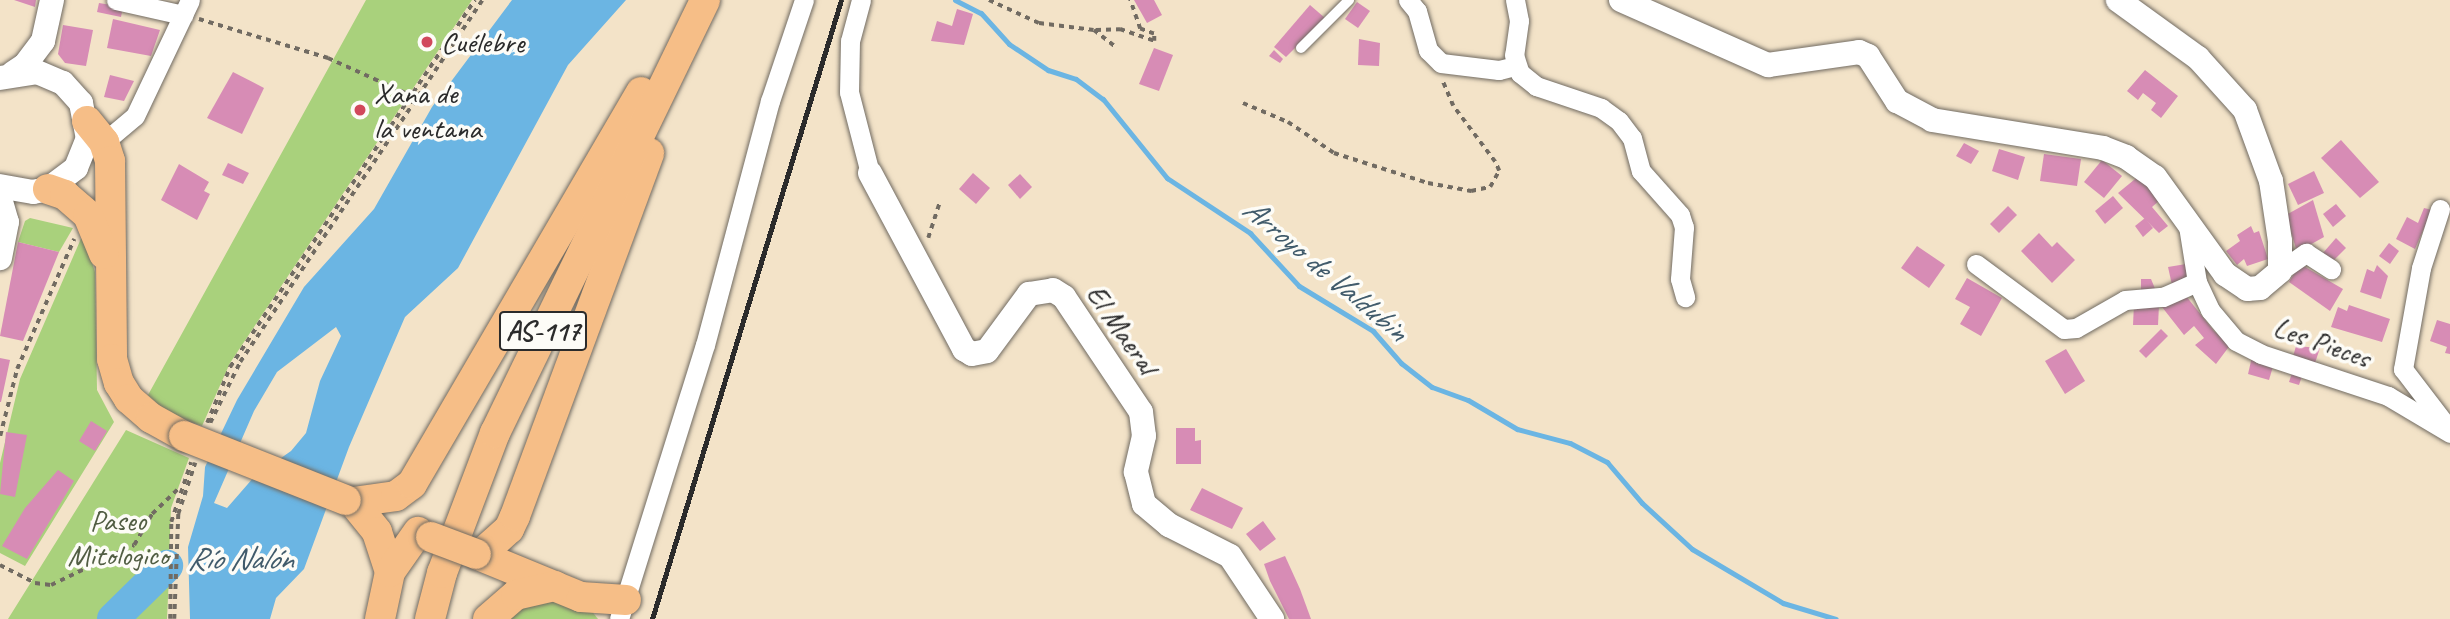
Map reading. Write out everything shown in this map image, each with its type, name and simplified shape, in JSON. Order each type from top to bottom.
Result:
[{"type":"main road","name":"AS-117","points":[[429,619],[442,573],[495,433],[704,0]]},
{"type":"main road","points":[[349,501],[396,496],[412,484],[651,75],[704,0]]},
{"type":"main road","points":[[482,556],[509,529],[515,516],[608,271],[679,52]]},
{"type":"main road","points":[[96,131],[110,161],[112,359],[129,399],[151,418],[197,442],[482,556],[578,601]]},
{"type":"main road","points":[[41,191],[65,195],[88,215],[111,281]]},
{"type":"main road","points":[[412,484],[409,512],[425,534]]},
{"type":"main road","points":[[349,501],[377,532],[390,572],[380,619]]},
{"type":"main road","points":[[515,516],[526,551],[578,601]]},
{"type":"main road","points":[[390,572],[425,534]]},
{"type":"main road","points":[[482,556],[499,585],[488,619]]},
{"type":"main road","points":[[488,619],[516,595],[623,609]]},
{"type":"street","points":[[7,75],[26,65],[43,41],[52,0]]},
{"type":"street","points":[[0,258],[7,222],[21,200],[41,191],[76,168],[88,138],[96,131],[135,116],[187,7],[116,0]]},
{"type":"street","points":[[623,609],[705,345],[770,101],[804,0]]},
{"type":"street","points":[[861,0],[850,41],[849,92],[870,173]]},
{"type":"street","points":[[1408,0],[1417,11],[1428,50],[1448,64],[1499,70],[1516,66]]},
{"type":"street","points":[[1515,0],[1519,21],[1516,66],[1536,86],[1601,108],[1627,130],[1641,171],[1680,215],[1684,227],[1679,279],[1685,298]]},
{"type":"street","points":[[1621,0],[1768,65],[1859,52],[1868,56],[1897,101],[1932,120],[2103,148],[2143,167],[2186,215],[2235,284],[2260,288],[2280,271],[2271,181],[2245,110],[2198,58],[2118,0]]},
{"type":"street","points":[[43,41],[64,83],[81,103],[96,131]]},
{"type":"street","points":[[7,75],[37,72],[64,83]]},
{"type":"street","name":"El Maeral","points":[[870,173],[958,340],[972,354],[981,354],[994,344],[1029,294],[1054,290],[1064,297],[1141,412],[1144,436],[1136,472],[1144,504],[1169,525],[1230,556],[1272,619]]},
{"type":"street","points":[[0,186],[41,191]]},
{"type":"street","points":[[0,198],[7,222]]},
{"type":"street","name":"Les Pieces","points":[[2440,209],[2421,268],[2403,369],[2450,432]]},
{"type":"street","name":"Les Pieces","points":[[2186,215],[2197,282],[2210,310],[2236,341],[2261,354],[2388,396],[2450,432]]},
{"type":"street","name":"Les Pieces","points":[[2280,271],[2306,253],[2331,269]]},
{"type":"street","points":[[1976,264],[2064,329],[2076,328],[2125,300],[2162,297],[2197,282]]},
{"type":"lane","points":[[1301,48],[1349,0]]},
{"type":"path","points":[[172,619],[178,514],[197,442],[240,362],[475,0]]},
{"type":"path","points":[[413,96],[482,0]]},
{"type":"path","points":[[989,0],[1039,23],[1094,30],[1119,29],[1154,41],[1154,34],[1140,29],[1130,0]]},
{"type":"path","points":[[187,7],[328,58],[413,96]]},
{"type":"path","points":[[1094,30],[1116,47]]},
{"type":"path","points":[[1243,103],[1288,122],[1334,153],[1428,183],[1471,191],[1490,187],[1499,171],[1453,106],[1443,81],[1448,64]]},
{"type":"path","points":[[919,267],[940,202]]},
{"type":"path","points":[[0,436],[16,369],[79,228]]},
{"type":"path","points":[[0,565],[35,583],[51,585],[134,545],[152,514],[185,486]]},
{"type":"green space","name":"Paseo Mitologico","points":[[366,0],[472,0],[230,363],[202,426],[168,413],[148,395]]},
{"type":"green space","points":[[30,218],[73,228],[59,252],[18,242],[25,221]]},
{"type":"green space","points":[[83,234],[95,272],[97,390],[114,422],[25,566],[0,553],[0,463],[20,379]]},
{"type":"green space","name":"Paseo Mitologico","points":[[126,430],[189,458],[171,508],[169,558],[107,619],[8,619]]},
{"type":"green space","points":[[169,576],[167,619],[127,619]]},
{"type":"green space","points":[[535,589],[590,609],[598,619],[488,619]]},
{"type":"water","name":"Río Nalón","points":[[512,0],[626,0],[568,65],[458,268],[405,317],[349,447],[304,569],[276,598],[270,619],[190,619],[188,547],[203,496],[205,467],[237,400],[304,287],[374,209],[432,107]],"holes":[[[336,327],[341,336],[320,381],[306,433],[291,451],[254,477],[227,508],[214,503],[254,411],[277,372]]]},
{"type":"building","points":[[14,0],[36,0],[35,7]]},
{"type":"building","points":[[1134,0],[1154,0],[1162,15],[1147,23]]},
{"type":"building","points":[[1357,2],[1370,11],[1358,28],[1345,19]]},
{"type":"building","points":[[99,3],[123,7],[121,17],[97,12]]},
{"type":"building","points":[[1310,5],[1325,18],[1286,57],[1274,47]]},
{"type":"building","points":[[957,9],[973,14],[964,45],[931,41],[937,21],[952,26]]},
{"type":"building","points":[[113,19],[160,30],[151,56],[107,48]]},
{"type":"building","points":[[63,25],[93,30],[86,66],[65,63],[58,54]]},
{"type":"building","points":[[1359,39],[1380,43],[1379,66],[1358,65]]},
{"type":"building","points":[[1154,48],[1173,55],[1159,91],[1139,84]]},
{"type":"building","points":[[1274,50],[1283,59],[1280,63],[1269,56]]},
{"type":"building","points":[[2145,70],[2178,96],[2161,118],[2151,110],[2156,103],[2143,93],[2138,100],[2127,91]]},
{"type":"building","points":[[233,72],[264,88],[242,134],[207,118]]},
{"type":"building","points":[[110,75],[134,81],[124,101],[104,97]]},
{"type":"building","points":[[2341,140],[2379,182],[2360,198],[2321,158]]},
{"type":"building","points":[[1964,143],[1979,151],[1971,164],[1956,156]]},
{"type":"building","points":[[1999,149],[2025,157],[2018,180],[1992,171]]},
{"type":"building","points":[[2044,154],[2081,159],[2077,186],[2040,181]]},
{"type":"building","points":[[2102,160],[2122,176],[2104,198],[2084,182]]},
{"type":"building","points":[[228,163],[249,173],[243,184],[222,175]]},
{"type":"building","points":[[179,164],[209,182],[204,191],[210,194],[197,220],[161,200]]},
{"type":"building","points":[[2314,171],[2324,193],[2298,205],[2288,184]]},
{"type":"building","points":[[973,173],[990,188],[976,204],[959,189]]},
{"type":"building","points":[[1020,174],[1032,187],[1020,199],[1008,185]]},
{"type":"building","points":[[2140,175],[2160,200],[2152,207],[2168,226],[2159,233],[2118,193]]},
{"type":"building","points":[[2113,196],[2123,208],[2105,224],[2095,211]]},
{"type":"building","points":[[2313,200],[2324,237],[2297,252],[2286,215]]},
{"type":"building","points":[[2336,204],[2346,216],[2333,227],[2323,214]]},
{"type":"building","points":[[2008,206],[2017,215],[1999,233],[1990,224]]},
{"type":"building","points":[[2424,208],[2432,210],[2415,249],[2396,239],[2407,217],[2418,223]]},
{"type":"building","points":[[2145,218],[2153,228],[2143,237],[2135,226]]},
{"type":"building","points":[[2251,226],[2254,233],[2259,231],[2268,259],[2247,266],[2244,259],[2237,265],[2226,251],[2240,241],[2237,235]]},
{"type":"building","points":[[2039,233],[2052,247],[2057,242],[2075,260],[2052,283],[2021,251]]},
{"type":"building","points":[[2336,238],[2346,248],[2332,262],[2323,253]]},
{"type":"building","points":[[18,242],[59,252],[23,341],[0,336]]},
{"type":"building","points":[[2389,243],[2399,251],[2390,264],[2379,256]]},
{"type":"building","points":[[1917,246],[1945,265],[1929,288],[1901,268]]},
{"type":"building","points":[[2186,264],[2189,282],[2172,285],[2168,267]]},
{"type":"building","points":[[2300,264],[2343,289],[2330,311],[2289,282]]},
{"type":"building","points":[[2377,265],[2388,276],[2381,299],[2360,292],[2367,269],[2374,272]]},
{"type":"building","points":[[1967,278],[2002,298],[1981,336],[1960,324],[1970,307],[1955,299]]},
{"type":"building","points":[[2141,279],[2151,279],[2156,291],[2141,291]]},
{"type":"building","points":[[2182,291],[2214,331],[2231,344],[2216,364],[2195,345],[2204,338],[2194,326],[2184,335],[2162,307],[2173,294]]},
{"type":"building","points":[[2134,304],[2159,305],[2158,325],[2133,325]]},
{"type":"building","points":[[2349,305],[2390,319],[2382,342],[2331,327],[2338,307],[2347,311]]},
{"type":"building","points":[[2437,320],[2450,324],[2450,354],[2445,353],[2447,347],[2430,341]]},
{"type":"building","points":[[2161,329],[2168,336],[2146,358],[2139,351]]},
{"type":"building","points":[[2296,346],[2320,348],[2314,366],[2292,360]]},
{"type":"building","points":[[2066,349],[2085,381],[2065,394],[2045,361]]},
{"type":"building","points":[[2252,357],[2274,363],[2269,380],[2248,374]]},
{"type":"building","points":[[0,358],[10,360],[1,402],[0,402]]},
{"type":"building","points":[[2292,373],[2302,376],[2299,385],[2289,382]]},
{"type":"building","points":[[91,421],[107,431],[95,451],[79,441]]},
{"type":"building","points":[[1176,428],[1195,428],[1195,441],[1201,440],[1201,464],[1176,464]]},
{"type":"building","points":[[6,432],[27,435],[15,497],[0,494]]},
{"type":"building","points":[[58,470],[74,481],[27,559],[2,546],[25,508]]},
{"type":"building","points":[[1202,488],[1243,508],[1232,529],[1190,510]]},
{"type":"building","points":[[1263,521],[1276,539],[1260,551],[1246,534]]},
{"type":"building","points":[[1285,556],[1311,619],[1289,619],[1270,581],[1264,564]]},
{"type":"waterway","name":"Arroyo de Valdubin","points":[[955,0],[981,13],[1009,44],[1048,70],[1076,79],[1103,99],[1167,178],[1250,233],[1299,286],[1373,331],[1401,363],[1432,387],[1468,400],[1517,429],[1570,443],[1607,462],[1642,503],[1692,549],[1783,603],[1836,619]]},
{"type":"waterway","points":[[113,619],[167,566]]},
{"type":"railway","points":[[652,619],[841,0]]},
{"type":"place","name":"Cuélebre","points":[[427,42]]},
{"type":"place","name":"Xana de la ventana","points":[[360,110]]}]
